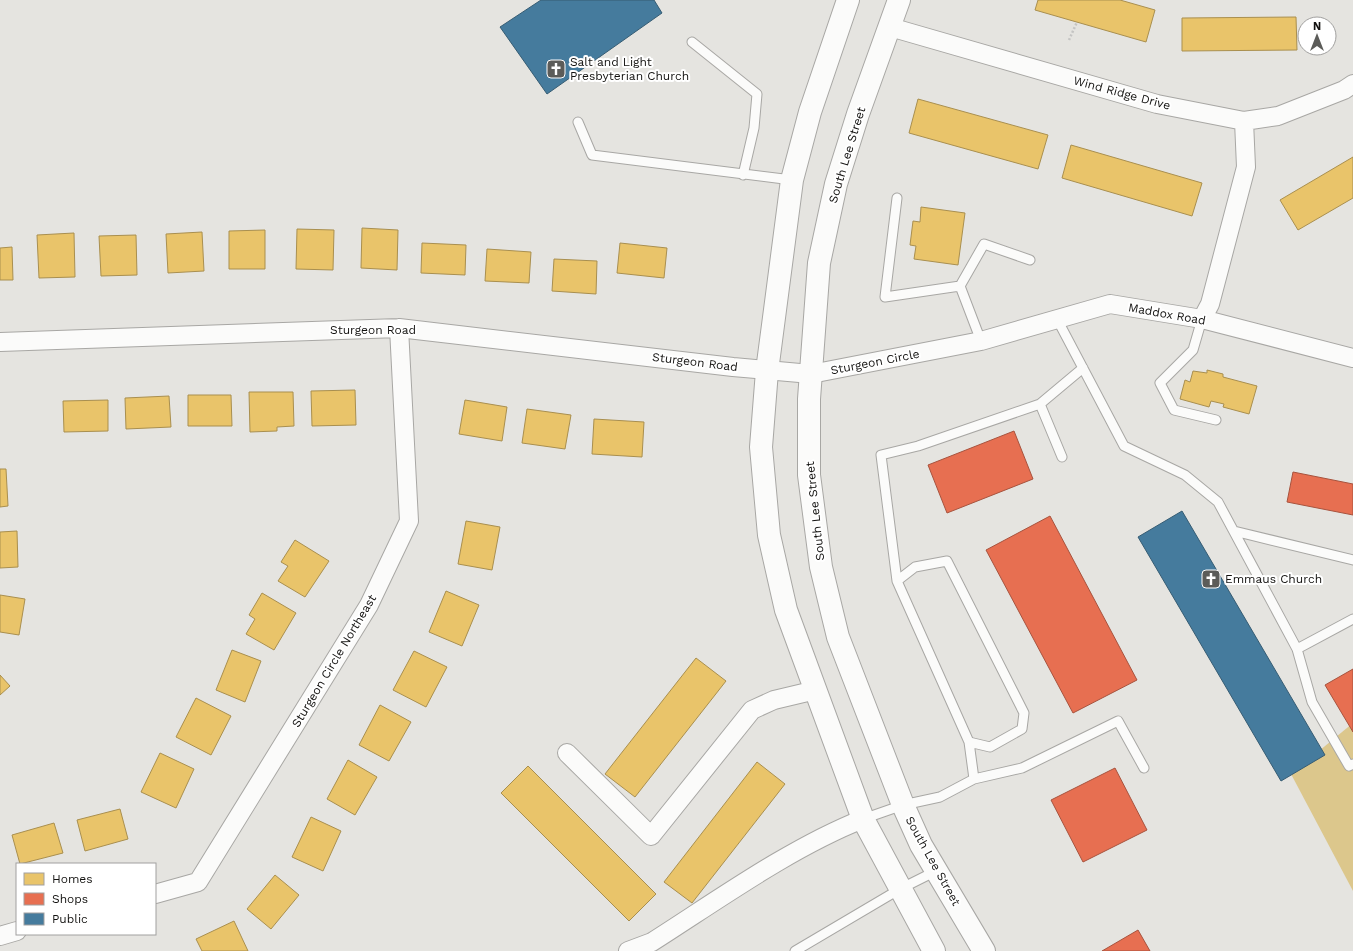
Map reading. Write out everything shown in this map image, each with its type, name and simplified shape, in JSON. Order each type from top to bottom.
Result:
[{"type":"main road","points":[[848,0],[810,112],[792,180],[767,371],[761,447],[769,535],[786,610],[863,819],[934,951]]},
{"type":"main road","name":"South Lee Street","points":[[899,0],[858,114],[836,184],[819,263],[811,374],[809,475],[821,567],[838,637],[903,805],[921,845],[984,951]]},
{"type":"street","name":"Wind Ridge Drive","points":[[890,27],[1157,104],[1244,121],[1278,116],[1344,90],[1353,84]]},
{"type":"street","points":[[1202,319],[1210,304],[1246,167],[1244,121]]},
{"type":"street","name":"Maddox Road","points":[[981,341],[1110,304],[1202,319],[1353,358]]},
{"type":"street","name":"Sturgeon Road","points":[[0,342],[399,328],[767,371]]},
{"type":"street","name":"Sturgeon Circle Northeast","points":[[156,894],[198,882],[369,605],[409,521],[399,328]]},
{"type":"street","name":"Sturgeon Circle","points":[[767,371],[811,374],[981,341]]},
{"type":"street","points":[[567,753],[651,836],[752,710],[774,700],[816,690]]},
{"type":"street","points":[[628,951],[652,942],[789,856],[847,825],[863,819]]},
{"type":"street","points":[[0,936],[16,932]]},
{"type":"lane","points":[[692,42],[757,94],[754,128],[743,175]]},
{"type":"lane","points":[[578,122],[592,156],[792,180]]},
{"type":"lane","points":[[897,198],[885,296],[960,286]]},
{"type":"lane","points":[[960,286],[984,244],[1030,260]]},
{"type":"lane","points":[[960,286],[981,341]]},
{"type":"lane","points":[[1057,319],[1124,446],[1185,475],[1218,502],[1297,649],[1312,702],[1349,766],[1353,764]]},
{"type":"lane","points":[[1202,319],[1193,350],[1160,383],[1174,410],[1216,420]]},
{"type":"lane","points":[[974,779],[969,742],[897,581],[881,455],[918,446],[1040,404],[1083,368]]},
{"type":"lane","points":[[1040,404],[1062,457]]},
{"type":"lane","points":[[1234,531],[1353,560]]},
{"type":"lane","points":[[897,581],[915,567],[947,561],[1024,713],[1022,729],[990,747],[969,742]]},
{"type":"lane","points":[[1297,649],[1353,619]]},
{"type":"lane","points":[[863,819],[903,805],[940,797],[974,779],[1022,768],[1118,721],[1144,768]]},
{"type":"lane","points":[[795,951],[900,889],[936,871]]},
{"type":"path","points":[[1070,40],[1077,22]]},
{"type":"shaded area","points":[[1353,723],[1353,891],[1291,774]]},
{"type":"building: Homes","points":[[1038,0],[1120,0],[1155,10],[1146,42],[1035,10]]},
{"type":"building: Homes","points":[[1296,17],[1297,50],[1182,51],[1182,18]]},
{"type":"building: Homes","points":[[918,99],[1048,135],[1038,169],[909,133]]},
{"type":"building: Homes","points":[[1071,145],[1202,183],[1192,216],[1062,178]]},
{"type":"building: Homes","points":[[1353,157],[1353,198],[1298,230],[1280,200]]},
{"type":"building: Homes","points":[[921,207],[965,213],[958,265],[914,259],[916,246],[910,245],[913,221],[920,222]]},
{"type":"building: Homes","points":[[362,228],[398,230],[397,270],[361,268]]},
{"type":"building: Homes","points":[[297,229],[334,230],[333,270],[296,269]]},
{"type":"building: Homes","points":[[265,230],[265,269],[229,269],[229,231]]},
{"type":"building: Homes","points":[[202,232],[204,271],[168,273],[166,234]]},
{"type":"building: Homes","points":[[74,233],[75,277],[39,278],[37,235]]},
{"type":"building: Homes","points":[[136,235],[137,275],[101,276],[99,236]]},
{"type":"building: Homes","points":[[422,243],[466,245],[465,275],[421,273]]},
{"type":"building: Homes","points":[[620,243],[667,248],[664,278],[617,273]]},
{"type":"building: Homes","points":[[12,247],[13,280],[0,280],[0,248]]},
{"type":"building: Homes","points":[[487,249],[531,252],[529,283],[485,281]]},
{"type":"building: Homes","points":[[554,259],[597,261],[596,294],[552,291]]},
{"type":"building: Homes","points":[[1207,370],[1223,374],[1223,377],[1257,386],[1249,414],[1223,407],[1224,404],[1211,401],[1209,407],[1180,399],[1185,380],[1190,382],[1193,371],[1207,373]]},
{"type":"building: Homes","points":[[355,390],[356,425],[312,426],[311,391]]},
{"type":"building: Homes","points":[[249,392],[293,392],[294,426],[277,427],[277,431],[250,432]]},
{"type":"building: Homes","points":[[188,395],[231,395],[232,426],[188,426]]},
{"type":"building: Homes","points":[[169,396],[171,427],[126,429],[125,398]]},
{"type":"building: Homes","points":[[108,400],[108,431],[64,432],[63,401]]},
{"type":"building: Homes","points":[[465,400],[507,407],[502,441],[459,434]]},
{"type":"building: Homes","points":[[527,409],[571,415],[565,449],[522,443]]},
{"type":"building: Homes","points":[[594,419],[644,422],[642,457],[592,454]]},
{"type":"building: Homes","points":[[0,469],[6,469],[8,506],[0,507]]},
{"type":"building: Homes","points":[[466,521],[500,527],[492,570],[458,564]]},
{"type":"building: Homes","points":[[17,531],[18,567],[0,568],[0,532]]},
{"type":"building: Homes","points":[[295,540],[329,561],[305,597],[278,581],[288,566],[281,562]]},
{"type":"building: Homes","points":[[446,591],[479,605],[462,646],[429,632]]},
{"type":"building: Homes","points":[[262,593],[296,613],[274,650],[246,634],[255,619],[249,615]]},
{"type":"building: Homes","points":[[0,595],[25,599],[19,635],[0,632]]},
{"type":"building: Homes","points":[[232,650],[261,661],[245,702],[216,690]]},
{"type":"building: Homes","points":[[414,651],[447,667],[426,707],[393,690]]},
{"type":"building: Homes","points":[[696,658],[726,681],[635,797],[605,774]]},
{"type":"building: Homes","points":[[0,675],[10,686],[0,695]]},
{"type":"building: Homes","points":[[196,698],[231,716],[211,755],[176,737]]},
{"type":"building: Homes","points":[[380,705],[411,722],[389,761],[359,745]]},
{"type":"building: Homes","points":[[160,753],[194,769],[176,808],[141,792]]},
{"type":"building: Homes","points":[[348,760],[377,777],[355,815],[327,799]]},
{"type":"building: Homes","points":[[757,762],[785,784],[692,903],[664,882]]},
{"type":"building: Homes","points":[[528,766],[656,894],[629,921],[501,793]]},
{"type":"building: Homes","points":[[120,809],[128,839],[85,851],[77,820]]},
{"type":"building: Homes","points":[[311,817],[341,831],[323,871],[292,857]]},
{"type":"building: Homes","points":[[54,823],[63,853],[20,863],[12,835]]},
{"type":"building: Homes","points":[[275,875],[299,895],[271,929],[247,909]]},
{"type":"building: Homes","points":[[234,921],[248,951],[202,951],[196,939]]},
{"type":"building: Shops","points":[[1014,431],[1033,479],[947,513],[928,465]]},
{"type":"building: Shops","points":[[1293,472],[1353,484],[1353,515],[1287,502]]},
{"type":"building: Shops","points":[[1050,516],[1137,680],[1073,713],[986,550]]},
{"type":"building: Shops","points":[[1353,669],[1353,732],[1325,685]]},
{"type":"building: Shops","points":[[1115,768],[1147,830],[1083,862],[1051,800]]},
{"type":"building: Shops","points":[[1138,930],[1150,951],[1102,951]]},
{"type":"building: Public","name":"Salt and Light Presbyterian Church","points":[[541,0],[654,0],[662,13],[547,94],[500,27]]},
{"type":"building: Public","name":"Emmaus Church","points":[[1182,511],[1325,755],[1281,781],[1138,537]]},
{"type":"place","name":"Salt and Light Presbyterian Church","points":[[556,69]]},
{"type":"place","name":"Emmaus Church","points":[[1211,579]]}]
